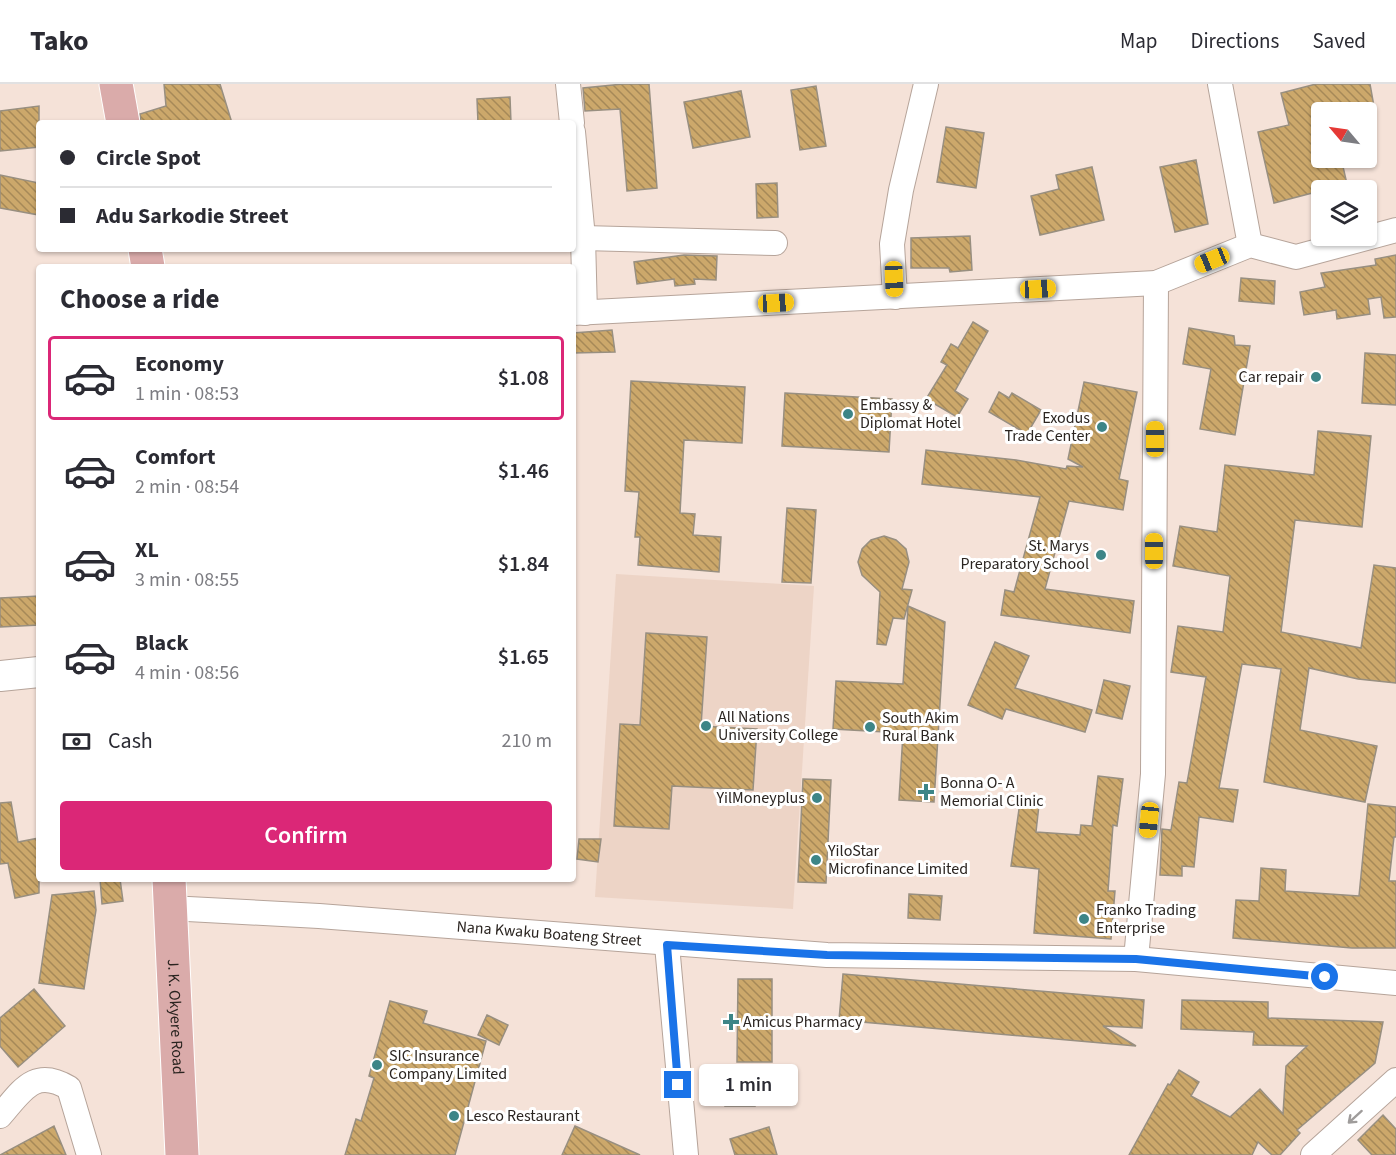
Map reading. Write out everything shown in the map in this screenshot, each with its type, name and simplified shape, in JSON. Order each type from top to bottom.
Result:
[{"type":"main road","points":[[116,84],[122,120]]},
{"type":"main road","name":"J. K. Okyere Road","points":[[169,894],[182,1155]]},
{"type":"street","points":[[568,84],[572,120]]},
{"type":"street","points":[[895,297],[892,244],[926,84]]},
{"type":"street","points":[[1220,84],[1250,245]]},
{"type":"street","points":[[576,164],[583,238],[579,313],[1156,283],[1250,245],[1296,257],[1396,230]]},
{"type":"street","points":[[583,238],[775,243]]},
{"type":"street","points":[[1136,959],[1154,774],[1156,283]]},
{"type":"street","points":[[0,676],[36,672]]},
{"type":"street","name":"Nana Kwaku Boateng Street","points":[[169,894],[319,915],[667,945],[827,955],[1136,959],[1396,983]]},
{"type":"street","points":[[667,945],[686,1155]]},
{"type":"street","points":[[0,1116],[30,1083],[42,1080],[56,1081],[69,1088],[89,1155]]},
{"type":"street","points":[[1313,1155],[1396,1080]]},
{"type":"shaded area","name":"All Nations University College","points":[[616,574],[814,586],[793,909],[595,897]]},
{"type":"building","points":[[164,84],[220,84],[231,120],[141,120],[140,114],[166,106]]},
{"type":"building","points":[[649,84],[657,188],[627,191],[620,109],[585,111],[583,88]]},
{"type":"building","points":[[1316,84],[1370,84],[1373,102],[1311,102],[1311,168],[1343,168],[1346,180],[1311,180],[1311,193],[1274,203],[1258,132],[1289,125],[1281,93]]},
{"type":"building","points":[[816,86],[826,146],[800,150],[791,90]]},
{"type":"building","points":[[741,91],[750,137],[693,148],[684,102]]},
{"type":"building","points":[[510,97],[511,120],[478,120],[477,99]]},
{"type":"building","points":[[39,106],[39,120],[36,120],[36,147],[0,151],[0,111]]},
{"type":"building","points":[[946,127],[984,133],[976,188],[937,182]]},
{"type":"building","points":[[1196,160],[1208,224],[1175,232],[1160,167]]},
{"type":"building","points":[[1092,167],[1104,220],[1040,235],[1031,196],[1059,189],[1056,175]]},
{"type":"building","points":[[0,175],[36,182],[36,214],[0,208]]},
{"type":"building","points":[[777,183],[778,217],[757,218],[756,184]]},
{"type":"building","points":[[970,236],[972,270],[950,272],[949,268],[911,268],[911,238]]},
{"type":"building","points":[[684,255],[717,256],[716,280],[694,279],[695,284],[675,286],[674,279],[637,284],[634,262]]},
{"type":"building","points":[[1396,255],[1396,317],[1384,318],[1381,297],[1368,299],[1370,314],[1337,319],[1336,310],[1304,315],[1300,292],[1325,287],[1321,273],[1376,265],[1375,259]]},
{"type":"building","points":[[1241,278],[1275,281],[1274,304],[1239,301]]},
{"type":"building","points":[[973,322],[988,331],[955,391],[968,399],[957,417],[926,399],[947,365],[941,362],[951,344],[958,348]]},
{"type":"building","points":[[1189,328],[1234,336],[1235,345],[1250,346],[1235,435],[1200,429],[1211,369],[1183,364]]},
{"type":"building","points":[[612,330],[615,352],[576,353],[576,333]]},
{"type":"building","points":[[1365,353],[1396,355],[1396,405],[1362,403]]},
{"type":"building","points":[[631,381],[745,387],[742,443],[684,440],[680,513],[695,514],[693,535],[721,537],[719,572],[638,565],[640,537],[635,537],[639,492],[625,491]]},
{"type":"building","points":[[1084,382],[1137,392],[1119,479],[1128,481],[1123,510],[1069,501],[1045,589],[1134,601],[1130,633],[1001,615],[1005,590],[1014,592],[1040,497],[922,484],[926,450],[1016,460],[1066,469],[1067,466],[1083,467],[1068,459]]},
{"type":"building","points":[[999,392],[1009,398],[1012,393],[1041,410],[1027,434],[989,412]]},
{"type":"building","points":[[785,393],[892,399],[889,452],[782,446]]},
{"type":"building","points":[[1318,431],[1371,436],[1362,527],[1295,520],[1281,632],[1361,648],[1374,565],[1396,568],[1396,683],[1358,679],[1309,668],[1300,730],[1377,746],[1365,802],[1264,782],[1281,669],[1242,664],[1219,788],[1238,790],[1233,822],[1199,817],[1194,867],[1182,866],[1182,876],[1160,875],[1162,829],[1171,830],[1179,782],[1187,783],[1206,677],[1171,672],[1178,626],[1223,632],[1230,576],[1173,566],[1180,526],[1217,532],[1225,465],[1314,475]]},
{"type":"building","points":[[787,508],[816,510],[811,583],[782,582]]},
{"type":"building","points":[[884,536],[896,540],[906,549],[909,562],[902,589],[912,590],[904,619],[893,618],[886,645],[877,644],[880,592],[862,575],[858,562],[862,549],[871,540]]},
{"type":"building","points":[[36,596],[36,625],[0,627],[0,598]]},
{"type":"building","points":[[908,606],[945,622],[934,802],[899,800],[903,733],[833,729],[836,681],[903,684]]},
{"type":"building","points":[[646,633],[707,637],[701,726],[757,729],[753,790],[672,786],[669,829],[614,826],[620,724],[640,725]]},
{"type":"building","points":[[995,642],[1029,656],[1015,688],[1092,710],[1085,732],[1006,709],[1002,719],[968,705]]},
{"type":"building","points":[[1104,680],[1130,686],[1122,719],[1096,713]]},
{"type":"building","points":[[1098,776],[1123,779],[1117,826],[1113,825],[1108,891],[1115,891],[1111,939],[1034,933],[1039,869],[1011,866],[1020,802],[1039,805],[1036,832],[1080,835],[1081,825],[1092,826]]},
{"type":"building","points":[[803,779],[831,780],[826,883],[798,882]]},
{"type":"building","points":[[11,802],[18,842],[36,839],[36,882],[39,882],[39,893],[15,898],[8,863],[0,864],[0,803]]},
{"type":"building","points":[[1368,804],[1396,807],[1396,837],[1394,837],[1389,881],[1396,881],[1396,948],[1352,948],[1233,938],[1236,900],[1259,901],[1261,868],[1286,870],[1285,891],[1359,896]]},
{"type":"building","points":[[579,839],[601,839],[598,862],[577,859]]},
{"type":"building","points":[[100,882],[120,882],[123,901],[102,904]]},
{"type":"building","points":[[94,891],[96,910],[84,989],[39,983],[52,895]]},
{"type":"building","points":[[909,894],[942,896],[940,920],[908,918]]},
{"type":"building","points":[[843,974],[1144,1000],[1142,1028],[1103,1026],[1136,1046],[839,1020]]},
{"type":"building","points":[[738,979],[772,979],[772,1062],[737,1062]]},
{"type":"building","points":[[34,989],[65,1026],[18,1067],[0,1046],[0,1018]]},
{"type":"building","points":[[1182,1000],[1268,1002],[1268,1018],[1383,1022],[1375,1063],[1297,1130],[1300,1133],[1280,1155],[1272,1155],[1258,1142],[1252,1155],[1129,1155],[1168,1084],[1170,1085],[1179,1070],[1199,1082],[1191,1096],[1230,1117],[1260,1089],[1283,1114],[1286,1066],[1307,1046],[1253,1045],[1254,1032],[1181,1029]]},
{"type":"building","points":[[390,1001],[427,1011],[423,1023],[486,1041],[455,1155],[345,1155],[356,1119],[361,1121],[374,1078],[369,1076]]},
{"type":"building","points":[[487,1015],[508,1025],[499,1045],[478,1035]]},
{"type":"building","points":[[725,1067],[755,1067],[755,1106],[725,1106]]},
{"type":"building","points":[[1383,1115],[1396,1129],[1396,1155],[1372,1155],[1358,1140]]},
{"type":"building","points":[[54,1126],[66,1155],[0,1155]]},
{"type":"building","points":[[575,1126],[640,1155],[562,1155]]},
{"type":"building","points":[[769,1127],[777,1155],[735,1155],[730,1139]]},
{"type":"place","name":"Car repair","points":[[1316,377]]},
{"type":"place","name":"Embassy & Diplomat Hotel","points":[[848,414]]},
{"type":"place","name":"Exodus Trade Center","points":[[1102,427]]},
{"type":"place","name":"St. Marys Preparatory School","points":[[1101,555]]},
{"type":"place","name":"All Nations University College","points":[[706,726]]},
{"type":"place","name":"South Akim Rural Bank","points":[[870,727]]},
{"type":"place","name":"Bonna O- A Memorial Clinic","points":[[926,792]]},
{"type":"place","name":"YilMoneyplus","points":[[817,798]]},
{"type":"place","name":"YiloStar Microfinance Limited","points":[[816,860]]},
{"type":"place","name":"Franko Trading Enterprise","points":[[1084,919]]},
{"type":"place","name":"Amicus Pharmacy","points":[[731,1022]]},
{"type":"place","name":"SIC Insurance Company Limited","points":[[377,1065]]},
{"type":"place","name":"Lesco Restaurant","points":[[454,1116]]},
{"type":"route","points":[[678,1085],[667,945],[827,955],[1136,959],[1325,977]]}]
